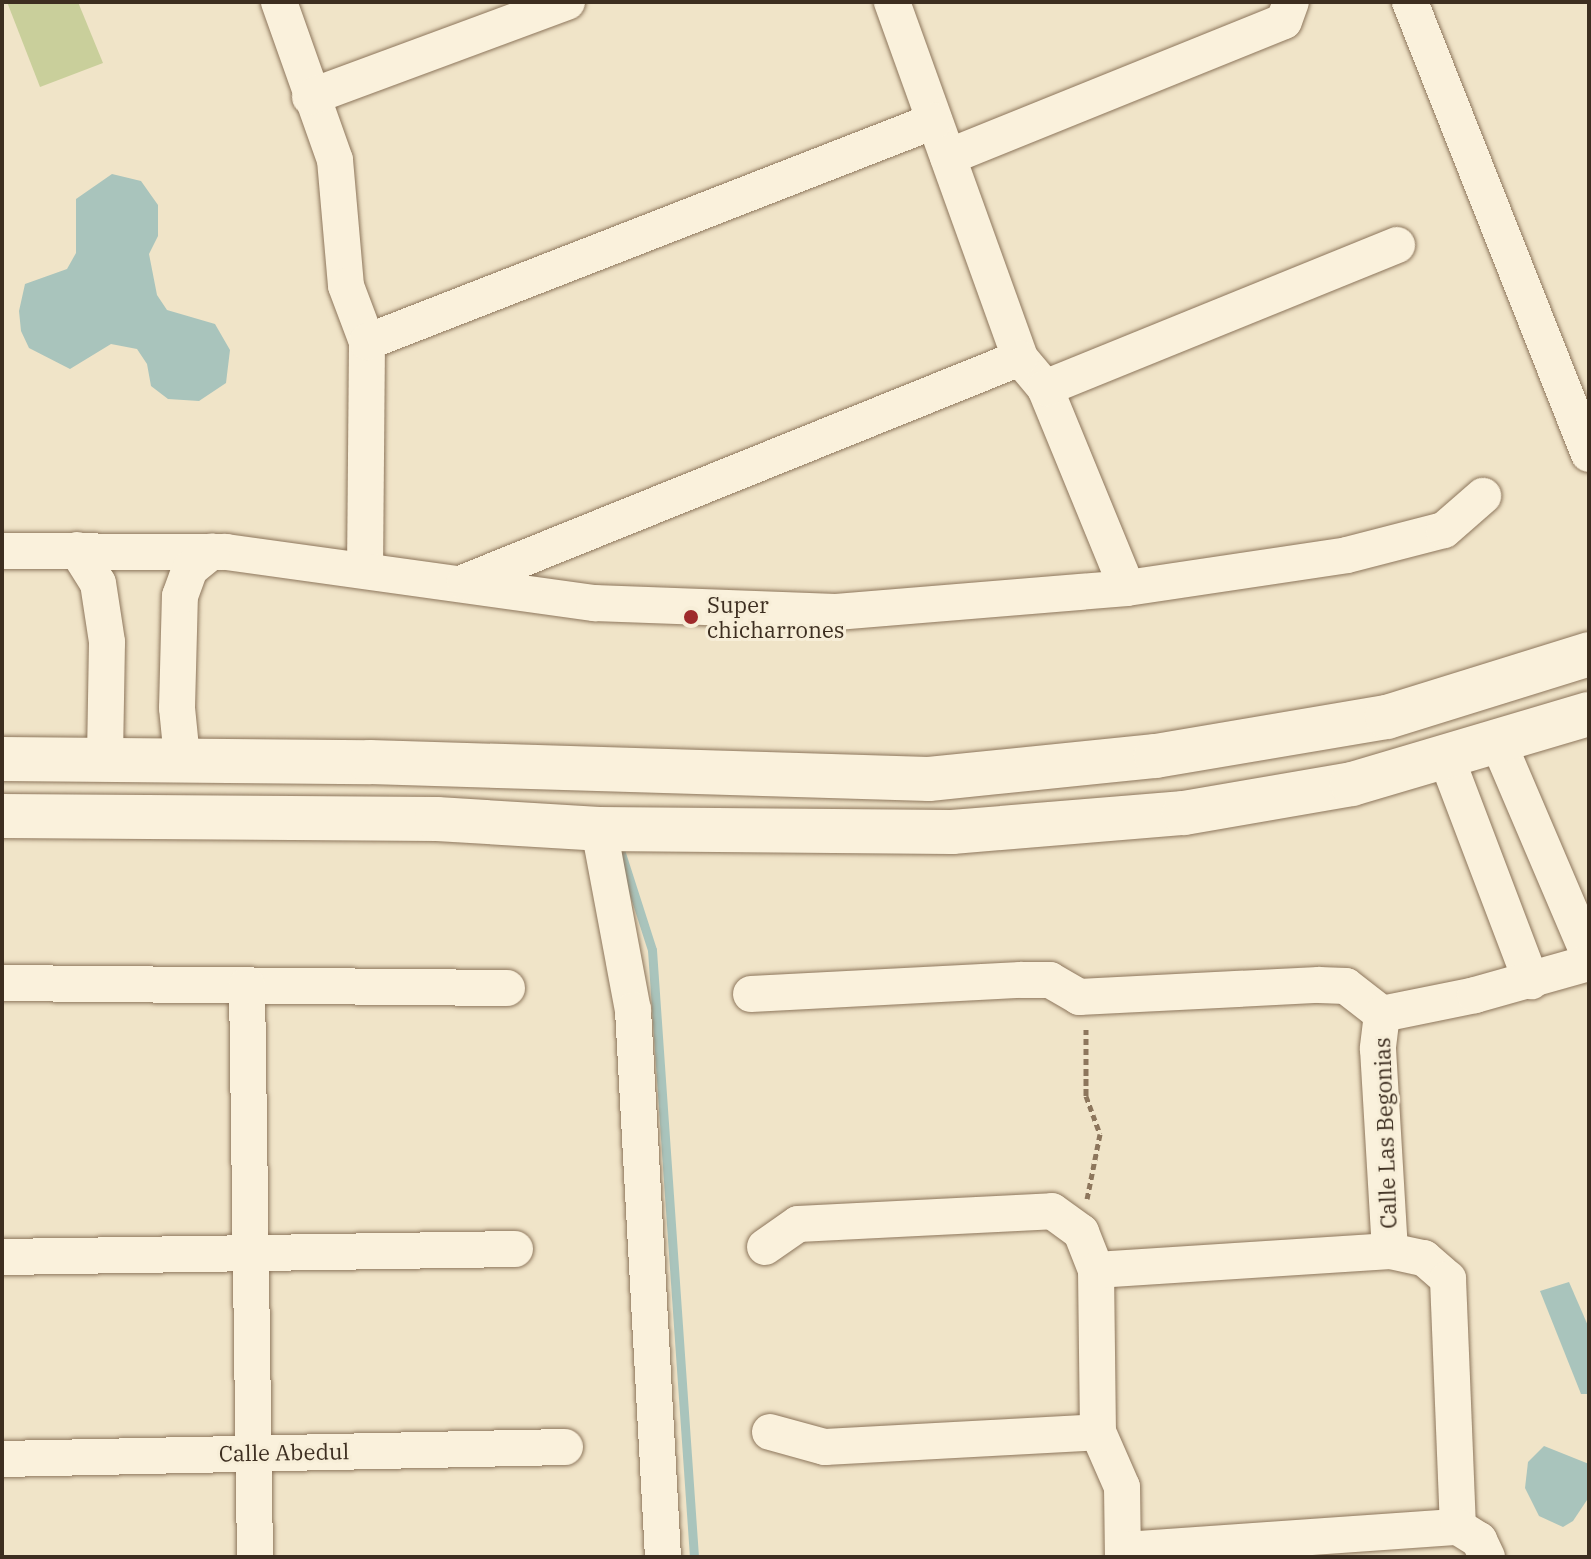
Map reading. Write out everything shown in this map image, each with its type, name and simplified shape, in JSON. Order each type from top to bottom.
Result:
[{"type":"street","points":[[279,2],[310,97],[335,160],[346,286],[367,342],[365,568]]},
{"type":"street","points":[[310,97],[567,2]]},
{"type":"street","points":[[892,2],[1020,358],[1045,388],[1127,588]]},
{"type":"street","points":[[948,157],[1284,21],[1291,2]]},
{"type":"street","points":[[1410,2],[1589,454]]},
{"type":"street","points":[[367,342],[934,121]]},
{"type":"street","points":[[1045,388],[1397,245]]},
{"type":"street","points":[[463,583],[1020,358]]},
{"type":"street","points":[[2,551],[194,551],[365,568],[594,603],[836,612],[1127,588],[1347,555],[1444,530],[1483,496]]},
{"type":"street","points":[[95,550],[126,642],[143,759]]},
{"type":"street","points":[[143,759],[180,596],[194,551]]},
{"type":"street","points":[[2,759],[433,764],[929,779],[1156,756],[1387,717],[1589,654]]},
{"type":"street","points":[[2,816],[437,819],[599,829],[952,832],[1184,813],[1352,784],[1589,714]]},
{"type":"street","points":[[1276,797],[1264,775],[1271,755],[1314,747],[1346,724]]},
{"type":"street","points":[[1498,742],[1589,955]]},
{"type":"street","points":[[1446,757],[1531,981]]},
{"type":"street","points":[[433,764],[437,819]]},
{"type":"street","points":[[599,829],[633,1010],[663,1557]]},
{"type":"street","points":[[751,994],[1050,980],[1079,997],[1346,986],[1382,1014],[1531,981],[1589,963]]},
{"type":"street","points":[[2,983],[507,988]]},
{"type":"street","points":[[247,985],[255,1557]]},
{"type":"street","name":"Calle Las Begonias","points":[[1382,1014],[1378,1049],[1390,1251]]},
{"type":"street","points":[[765,1247],[798,1224],[1052,1211],[1081,1232],[1096,1270],[1098,1432],[1122,1487],[1124,1553],[1458,1527],[1479,1540],[1487,1557]]},
{"type":"street","points":[[2,1257],[515,1249]]},
{"type":"street","points":[[1096,1270],[1390,1251],[1424,1258],[1448,1279],[1458,1527]]},
{"type":"street","points":[[770,1432],[825,1447],[1098,1432]]},
{"type":"street","name":"Calle Abedul","points":[[2,1459],[565,1447]]},
{"type":"path","points":[[1079,997],[1089,1046],[1086,1096],[1100,1134],[1081,1232]]},
{"type":"green space","points":[[7,2],[78,2],[103,63],[40,87]]},
{"type":"water","points":[[112,174],[141,181],[158,205],[158,236],[149,254],[157,295],[167,310],[215,324],[230,350],[226,383],[199,401],[168,399],[151,386],[147,364],[137,349],[111,344],[70,369],[29,348],[21,331],[19,311],[25,284],[67,269],[76,253],[76,199]]},
{"type":"water","points":[[1569,1282],[1589,1328],[1589,1394],[1581,1394],[1540,1291]]},
{"type":"water","points":[[1544,1446],[1589,1464],[1589,1497],[1573,1521],[1563,1527],[1539,1516],[1525,1488],[1528,1462]]},
{"type":"waterway","points":[[619,847],[652,950],[694,1557]]},
{"type":"place","name":"Super chicharrones","points":[[691,617]]}]
